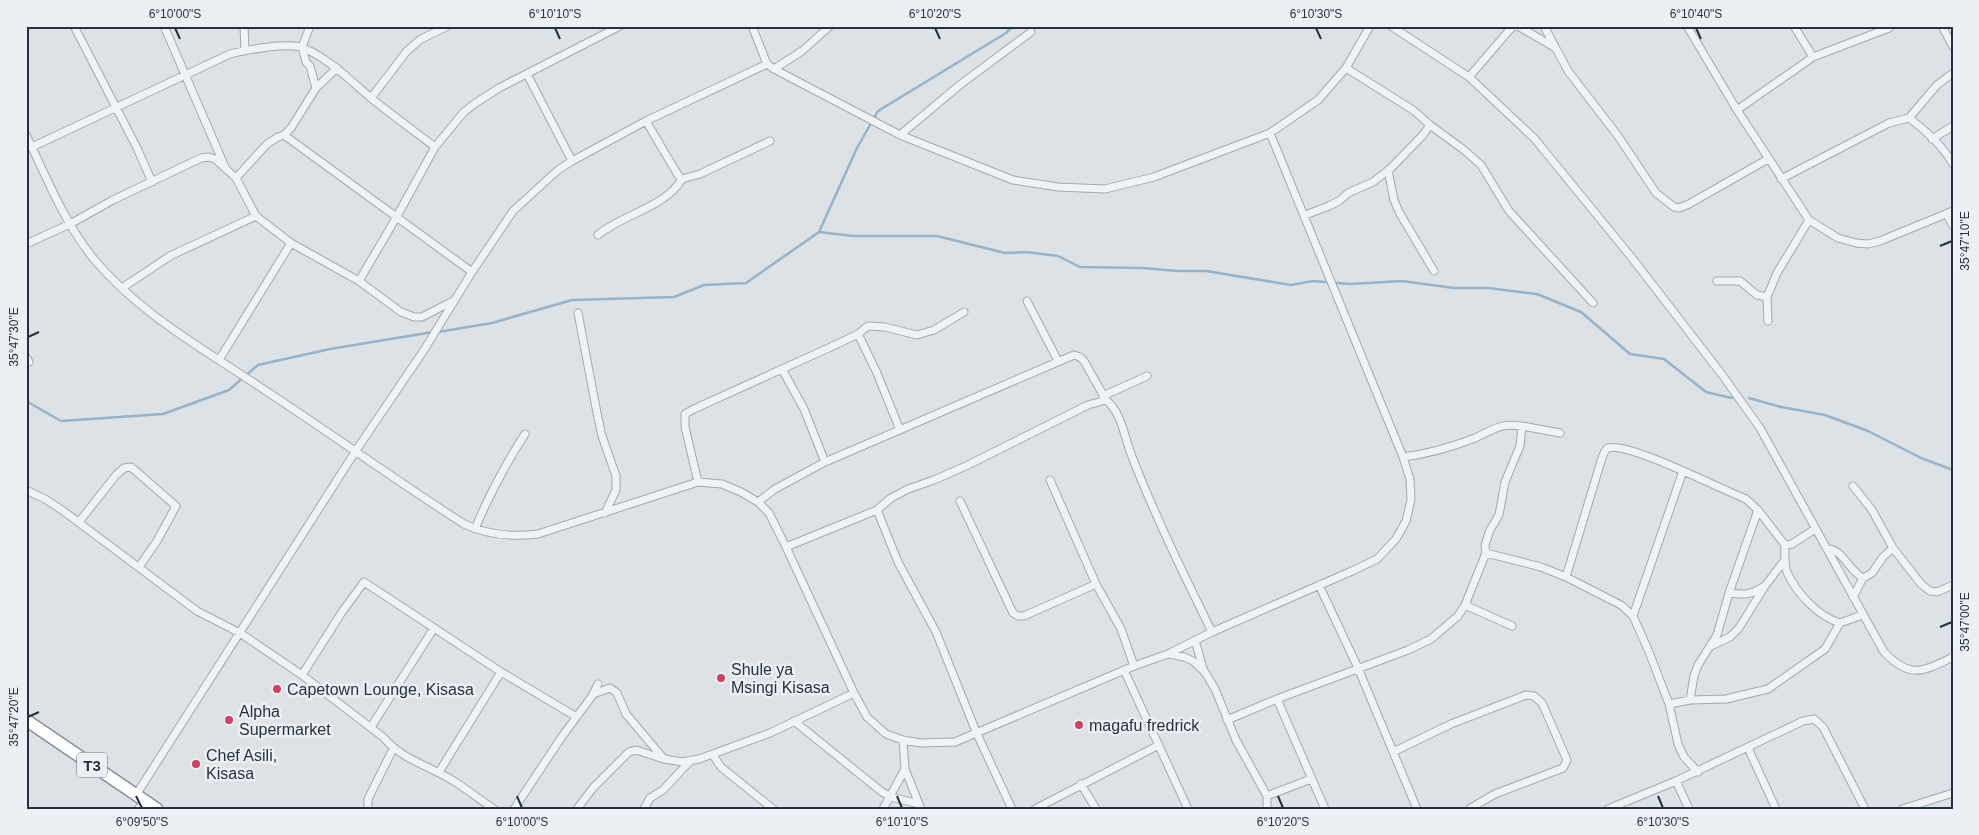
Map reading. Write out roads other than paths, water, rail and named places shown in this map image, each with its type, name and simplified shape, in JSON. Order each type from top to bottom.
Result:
[{"type":"highway","name":"T3","points":[[26,720],[136,795],[142,805],[158,809]]},
{"type":"street","points":[[74,26],[138,148],[152,182]]},
{"type":"street","points":[[164,26],[227,172]]},
{"type":"street","points":[[244,26],[245,50]]},
{"type":"street","points":[[310,26],[302,47],[316,88]]},
{"type":"street","points":[[371,98],[406,51],[421,40],[448,26]]},
{"type":"street","points":[[359,281],[435,147],[463,113],[474,104],[528,74],[620,26]]},
{"type":"street","points":[[752,26],[767,64],[774,70],[900,135],[1013,180],[1058,187],[1105,188],[1154,177],[1270,133],[1318,100],[1346,68],[1370,26]]},
{"type":"street","points":[[774,70],[802,51],[830,26]]},
{"type":"street","points":[[1391,26],[1469,77],[1534,138],[1632,258],[1723,376],[1760,428],[1782,464],[1815,529],[1884,652],[1895,664],[1918,671],[1953,657]]},
{"type":"street","points":[[1507,26],[1517,26],[1554,47]]},
{"type":"street","points":[[1544,26],[1568,71],[1618,136],[1647,182],[1656,193],[1674,207],[1679,208],[1688,204],[1768,159]]},
{"type":"street","points":[[1687,26],[1736,110],[1809,220],[1838,238],[1868,244],[1880,241],[1950,212],[1953,226]]},
{"type":"street","points":[[1794,26],[1813,57]]},
{"type":"street","points":[[1942,26],[1953,47]]},
{"type":"street","points":[[1469,77],[1512,27]]},
{"type":"street","points":[[1736,110],[1813,57],[1889,28]]},
{"type":"street","points":[[900,135],[961,84],[1031,32]]},
{"type":"street","points":[[32,147],[230,54],[271,47],[302,47],[337,68],[371,98],[435,147]]},
{"type":"street","points":[[136,795],[355,452],[513,211],[558,170],[572,161],[646,122],[767,64]]},
{"type":"street","points":[[236,178],[267,144],[284,135],[291,128],[316,88],[337,68]]},
{"type":"street","points":[[1346,68],[1412,110],[1481,165],[1509,211],[1593,303]]},
{"type":"street","points":[[1781,179],[1889,123],[1909,118],[1936,84],[1953,73]]},
{"type":"street","points":[[528,74],[572,161]]},
{"type":"street","points":[[1909,118],[1932,139],[1953,164]]},
{"type":"street","points":[[646,122],[682,179]]},
{"type":"street","points":[[1305,214],[1339,201],[1348,193],[1373,182],[1388,170],[1430,125]]},
{"type":"street","points":[[1932,139],[1953,126]]},
{"type":"street","points":[[26,135],[70,224],[93,257],[122,288],[161,319],[220,360],[420,496],[475,529],[500,534],[529,535],[605,514],[698,482],[722,484],[758,502],[769,513],[867,717],[886,734],[903,740],[921,743],[955,742],[1124,670],[1168,654],[1212,632],[1377,559],[1396,539],[1406,521],[1411,500],[1410,479],[1403,456],[1305,214],[1270,133]]},
{"type":"street","points":[[284,135],[472,272]]},
{"type":"street","points":[[598,235],[610,226],[665,197],[674,190],[682,179],[700,174],[770,141]]},
{"type":"street","points":[[26,244],[201,158],[209,157],[215,159],[227,172],[236,178],[256,216],[291,243],[359,281],[401,312],[414,317],[425,316],[454,300]]},
{"type":"street","points":[[1388,170],[1394,200],[1399,212],[1434,271]]},
{"type":"street","points":[[122,288],[170,256],[256,216]]},
{"type":"street","points":[[1768,321],[1767,297],[1777,273],[1809,220]]},
{"type":"street","points":[[220,360],[291,243]]},
{"type":"street","points":[[1717,281],[1740,281],[1757,295],[1767,297]]},
{"type":"street","points":[[1027,301],[1058,362]]},
{"type":"street","points":[[698,482],[685,427],[685,414],[694,408],[858,334],[868,326],[878,326],[917,335],[934,330],[964,312]]},
{"type":"street","points":[[578,313],[602,436],[616,476],[616,490],[605,514]]},
{"type":"street","points":[[858,334],[877,373],[900,430]]},
{"type":"street","points":[[758,502],[775,489],[826,462],[1058,362],[1074,356],[1080,356],[1104,398],[1111,404],[1120,421],[1130,454],[1212,632]]},
{"type":"street","points":[[782,369],[804,409],[826,462]]},
{"type":"street","points":[[786,547],[877,510],[891,498],[908,489],[968,465],[1147,376]]},
{"type":"street","points":[[1403,456],[1424,454],[1475,438],[1492,428],[1507,424],[1560,433]]},
{"type":"street","points":[[1227,720],[1408,650],[1430,639],[1458,616],[1486,553],[1485,545],[1498,515],[1505,482],[1520,446],[1522,426]]},
{"type":"street","points":[[475,529],[488,497],[525,434]]},
{"type":"street","points":[[1566,577],[1605,450],[1619,448],[1634,450],[1746,499],[1758,510],[1785,545],[1784,561],[1786,571],[1803,596],[1833,621],[1840,623],[1862,615]]},
{"type":"street","points":[[79,522],[116,474],[124,468],[131,467],[176,506],[157,541],[139,567]]},
{"type":"street","points":[[1633,616],[1683,471]]},
{"type":"street","points":[[1050,480],[1096,584],[1121,629],[1134,666]]},
{"type":"street","points":[[1852,486],[1872,510],[1893,548],[1921,584],[1930,591],[1937,592],[1953,585]]},
{"type":"street","points":[[26,491],[45,499],[79,522],[197,611],[240,633],[302,675],[371,727],[393,749],[410,760],[439,772],[494,809]]},
{"type":"street","points":[[960,501],[1013,613],[1018,616],[1024,616],[1096,584]]},
{"type":"street","points":[[877,510],[898,562],[936,632],[977,734],[1012,809]]},
{"type":"street","points":[[1690,700],[1694,676],[1698,665],[1717,634],[1758,510]]},
{"type":"street","points":[[1785,545],[1792,544],[1815,529]]},
{"type":"street","points":[[1853,597],[1863,578],[1872,573],[1883,557],[1893,548]]},
{"type":"street","points":[[1827,549],[1836,551],[1857,575],[1863,578]]},
{"type":"street","points":[[1486,553],[1566,577],[1621,605],[1633,616],[1669,704],[1678,744],[1689,763],[1698,772]]},
{"type":"street","points":[[1709,646],[1730,637],[1739,628],[1765,586],[1784,561]]},
{"type":"street","points":[[302,675],[342,612],[364,582],[500,672],[575,716]]},
{"type":"street","points":[[1319,585],[1358,668],[1418,809]]},
{"type":"street","points":[[1729,593],[1745,595],[1754,593],[1765,586]]},
{"type":"street","points":[[1464,605],[1512,626]]},
{"type":"street","points":[[1669,704],[1690,700],[1726,699],[1768,689],[1825,649],[1840,623]]},
{"type":"street","points":[[371,727],[434,628]]},
{"type":"street","points":[[1195,640],[1204,672]]},
{"type":"street","points":[[1168,654],[1193,661],[1204,672],[1215,689],[1236,740],[1267,796],[1267,809]]},
{"type":"street","points":[[1124,670],[1188,809]]},
{"type":"street","points":[[439,772],[500,672]]},
{"type":"street","points":[[514,809],[598,684]]},
{"type":"street","points":[[593,694],[610,688],[616,693],[626,714],[664,759]]},
{"type":"street","points":[[577,809],[593,788],[629,752],[636,750],[664,759],[683,762],[712,755],[770,733],[854,693]]},
{"type":"street","points":[[1393,752],[1471,716],[1526,696],[1534,696],[1542,703],[1567,760],[1563,768],[1495,794],[1469,809]]},
{"type":"street","points":[[1277,700],[1325,809]]},
{"type":"street","points":[[1608,809],[1676,782],[1803,721],[1814,719],[1824,727],[1865,809]]},
{"type":"street","points":[[794,721],[891,797],[920,806]]},
{"type":"street","points":[[903,740],[905,769],[920,806]]},
{"type":"street","points":[[1035,809],[1159,745]]},
{"type":"street","points":[[1748,748],[1776,809]]},
{"type":"street","points":[[368,809],[368,798],[393,749]]},
{"type":"street","points":[[712,755],[721,767],[773,809]]},
{"type":"street","points":[[644,809],[650,798],[662,790],[691,760]]},
{"type":"street","points":[[883,809],[905,769]]},
{"type":"street","points":[[1267,796],[1311,779]]},
{"type":"street","points":[[1676,782],[1689,809]]},
{"type":"street","points":[[1081,784],[1096,809]]},
{"type":"street","points":[[1902,809],[1915,807],[1953,793]]},
{"type":"waterway","points":[[438,332],[492,323],[572,300],[674,297],[704,285],[746,283],[819,232],[857,148],[878,111],[1006,33],[1013,26]]},
{"type":"waterway","points":[[819,232],[853,236],[937,236],[1005,253],[1026,252],[1058,256],[1080,267],[1206,271],[1291,285],[1313,281],[1350,284],[1402,281],[1454,288],[1488,288],[1537,294],[1581,312],[1630,354],[1664,359],[1706,392],[1732,398]]},
{"type":"waterway","points":[[26,401],[61,421],[163,414],[229,390],[258,365],[330,349],[433,332]]},
{"type":"waterway","points":[[1749,398],[1781,407],[1825,415],[1868,431],[1921,458],[1953,470]]},
{"type":"place","name":"Shule ya Msingi Kisasa","points":[[721,678]]},
{"type":"place","name":"Capetown Lounge, Kisasa","points":[[277,689]]},
{"type":"place","name":"Alpha Supermarket","points":[[229,720]]},
{"type":"place","name":"magafu fredrick","points":[[1079,725]]},
{"type":"place","name":"Chef Asili, Kisasa","points":[[196,764]]}]
